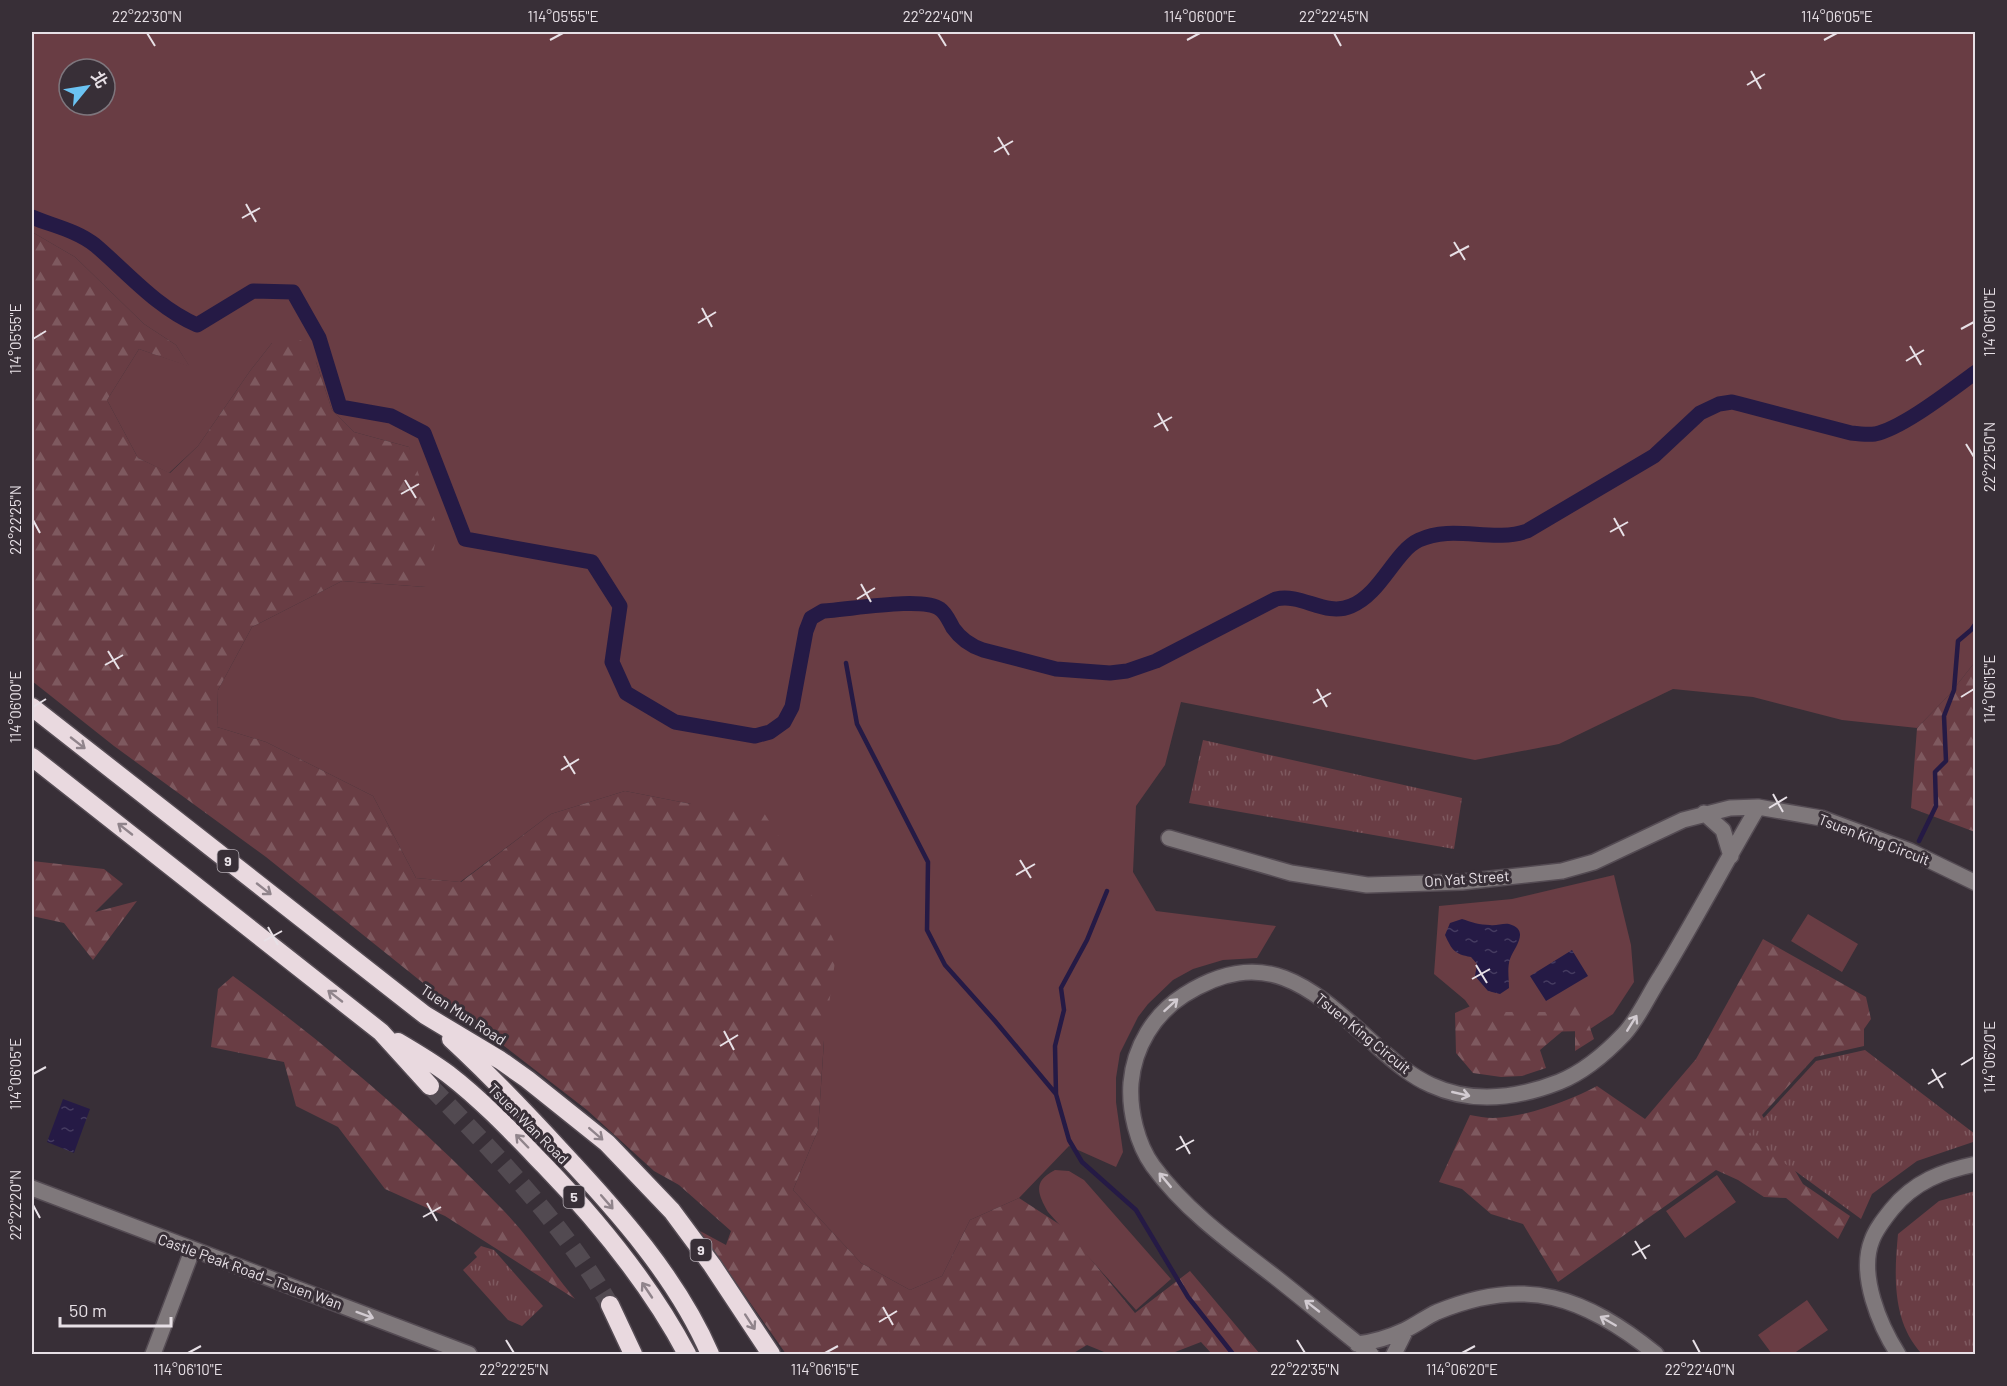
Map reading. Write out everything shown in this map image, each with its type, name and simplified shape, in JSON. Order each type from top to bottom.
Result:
[{"type":"highway","name":"Tuen Mun Road","points":[[32,707],[425,1015],[527,1079],[581,1120],[632,1167],[672,1211],[694,1239],[771,1354]]},
{"type":"highway","points":[[32,757],[381,1032],[430,1086]]},
{"type":"highway","name":"Tsuen Wan Road","points":[[425,1015],[534,1122],[615,1211],[656,1263],[710,1354]]},
{"type":"highway","name":"Tsuen Wan Road","points":[[381,1032],[447,1074],[490,1109],[564,1185],[623,1255],[683,1347]]},
{"type":"highway","points":[[610,1305],[633,1354]]},
{"type":"street","name":"On Yat Street","points":[[1169,838],[1291,873],[1367,885],[1462,882],[1562,871],[1594,862],[1683,820],[1704,813],[1730,808],[1758,807]]},
{"type":"street","name":"Tsuen King Circuit","points":[[1371,1354],[1208,1223],[1176,1193],[1152,1164],[1142,1145],[1131,1103],[1134,1064],[1141,1044],[1150,1029],[1159,1017],[1181,997],[1227,974],[1265,973],[1285,977],[1321,998],[1407,1072],[1431,1085],[1463,1096],[1487,1098],[1523,1093],[1559,1082],[1578,1072],[1610,1048],[1627,1031],[1758,807],[1821,818],[1910,851],[1976,883]]},
{"type":"street","points":[[1704,813],[1723,830],[1731,856]]},
{"type":"street","points":[[1898,1354],[1881,1322],[1869,1289],[1868,1267],[1871,1242],[1901,1198],[1920,1183],[1946,1172],[1976,1164]]},
{"type":"street","name":"Castle Peak Road – Tsuen Wan","points":[[32,1188],[192,1251],[469,1354]]},
{"type":"street","points":[[153,1354],[192,1251]]},
{"type":"street","points":[[1357,1344],[1372,1342],[1406,1330],[1425,1318],[1471,1300],[1529,1294],[1557,1297],[1579,1305],[1614,1324],[1656,1354]]},
{"type":"street","points":[[1394,1354],[1406,1330]]},
{"type":"green space","points":[[32,32],[1975,32],[1975,662],[1949,695],[1917,728],[1842,720],[1753,697],[1673,689],[1559,744],[1475,760],[1181,702],[1165,765],[1136,806],[1133,872],[1156,911],[1276,926],[1257,958],[1223,960],[1193,969],[1173,980],[1138,1017],[1120,1053],[1116,1078],[1116,1102],[1123,1152],[1116,1167],[1069,1146],[1019,1198],[970,1220],[942,1276],[910,1290],[861,1263],[793,1190],[818,1130],[824,1041],[691,804],[625,791],[551,814],[460,882],[416,878],[373,796],[266,742],[217,727],[218,690],[252,627],[342,581],[426,587],[409,447],[354,432],[332,410],[316,362],[272,343],[198,446],[169,473],[138,458],[107,400],[139,349],[189,366],[176,345],[144,324],[75,257],[32,232]]},
{"type":"green space","points":[[32,232],[75,257],[144,324],[176,345],[190,367],[139,349],[107,400],[138,458],[170,473],[198,446],[272,343],[301,340],[316,362],[332,410],[354,432],[409,447],[438,529],[426,587],[342,581],[252,627],[218,690],[217,727],[266,742],[373,796],[416,878],[461,882],[551,814],[625,791],[691,804],[764,813],[795,862],[837,947],[824,1040],[818,1130],[793,1190],[861,1263],[910,1290],[942,1276],[970,1220],[1019,1198],[1065,1228],[1135,1313],[1190,1271],[1260,1354],[1212,1354],[1201,1342],[1170,1354],[1109,1354],[1087,1345],[1072,1354],[786,1354],[700,1231],[726,1245],[731,1231],[679,1185],[654,1171],[587,1110],[433,991],[266,857],[114,746],[32,681]]},
{"type":"green space","points":[[1975,662],[1975,832],[1911,808],[1917,728],[1949,695]]},
{"type":"green space","points":[[1203,740],[1462,798],[1454,849],[1189,803]]},
{"type":"green space","points":[[32,861],[104,869],[123,884],[95,912],[137,901],[93,960],[64,923],[32,916]]},
{"type":"green space","points":[[1614,875],[1631,945],[1634,982],[1613,1014],[1587,1031],[1538,1032],[1481,1023],[1465,1000],[1434,974],[1439,906],[1512,899]]},
{"type":"green space","points":[[1808,914],[1858,944],[1842,972],[1791,941]]},
{"type":"green space","points":[[1763,939],[1866,997],[1871,1019],[1864,1029],[1864,1046],[1815,1057],[1762,1115],[1803,1184],[1850,1216],[1838,1239],[1786,1198],[1764,1197],[1738,1180],[1716,1170],[1558,1282],[1523,1224],[1491,1214],[1462,1189],[1439,1182],[1470,1115],[1493,1118],[1519,1115],[1574,1097],[1597,1086],[1645,1119],[1696,1059]]},
{"type":"green space","points":[[233,976],[373,1087],[472,1178],[513,1220],[575,1299],[445,1216],[385,1189],[338,1127],[296,1106],[284,1062],[211,1047],[218,989]]},
{"type":"green space","points":[[1580,996],[1594,1007],[1588,1022],[1594,1039],[1575,1051],[1575,1028],[1565,1029],[1540,1050],[1546,1068],[1522,1076],[1501,1077],[1473,1073],[1456,1053],[1455,1013],[1482,1001],[1495,1012],[1547,1012]]},
{"type":"green space","points":[[1865,1050],[1975,1134],[1976,1141],[1917,1161],[1872,1194],[1861,1219],[1747,1136],[1816,1061]]},
{"type":"green space","points":[[1055,1170],[1069,1171],[1084,1180],[1171,1279],[1136,1310],[1048,1212],[1041,1199],[1039,1188],[1043,1179]]},
{"type":"green space","points":[[1717,1175],[1736,1202],[1685,1238],[1666,1211]]},
{"type":"green space","points":[[1975,1191],[1975,1354],[1922,1354],[1905,1328],[1897,1298],[1898,1234],[1939,1201]]},
{"type":"green space","points":[[481,1246],[494,1250],[543,1306],[522,1326],[508,1320],[463,1270],[477,1257],[474,1253]]},
{"type":"green space","points":[[1807,1300],[1828,1330],[1793,1354],[1772,1354],[1758,1335]]},
{"type":"water","points":[[1462,919],[1492,925],[1509,924],[1519,930],[1519,940],[1509,962],[1509,988],[1500,994],[1488,991],[1475,976],[1477,964],[1471,957],[1454,950],[1447,940],[1445,935],[1450,923]]},
{"type":"water","points":[[1572,950],[1588,976],[1546,1001],[1530,976]]},
{"type":"water","points":[[63,1099],[90,1109],[74,1153],[47,1142]]},
{"type":"waterway","points":[[32,217],[88,240],[155,299],[182,318],[197,325],[253,291],[293,292],[319,338],[340,407],[391,416],[424,433],[465,539],[592,562],[620,606],[612,662],[626,693],[675,722],[755,736],[770,732],[784,722],[792,707],[806,631],[811,618],[823,611],[884,605],[931,605],[942,611],[962,638],[983,650],[1056,669],[1110,673],[1127,671],[1156,661],[1276,599],[1295,599],[1332,609],[1351,606],[1371,592],[1402,553],[1419,540],[1445,534],[1500,535],[1527,531],[1654,456],[1700,413],[1719,404],[1732,402],[1851,433],[1875,434],[1913,416],[1976,372]]},
{"type":"waterway","points":[[1919,841],[1936,806],[1935,772],[1946,761],[1944,716],[1954,690],[1958,641],[1976,623]]},
{"type":"waterway","points":[[846,663],[857,724],[928,862],[927,930],[945,965],[1056,1094]]},
{"type":"waterway","points":[[1107,891],[1087,940],[1061,988],[1064,1010],[1055,1046],[1056,1094],[1069,1140],[1082,1162],[1136,1210],[1188,1297],[1233,1354]]},
{"type":"tunnel","points":[[430,1086],[527,1190],[571,1245],[610,1305]]}]
